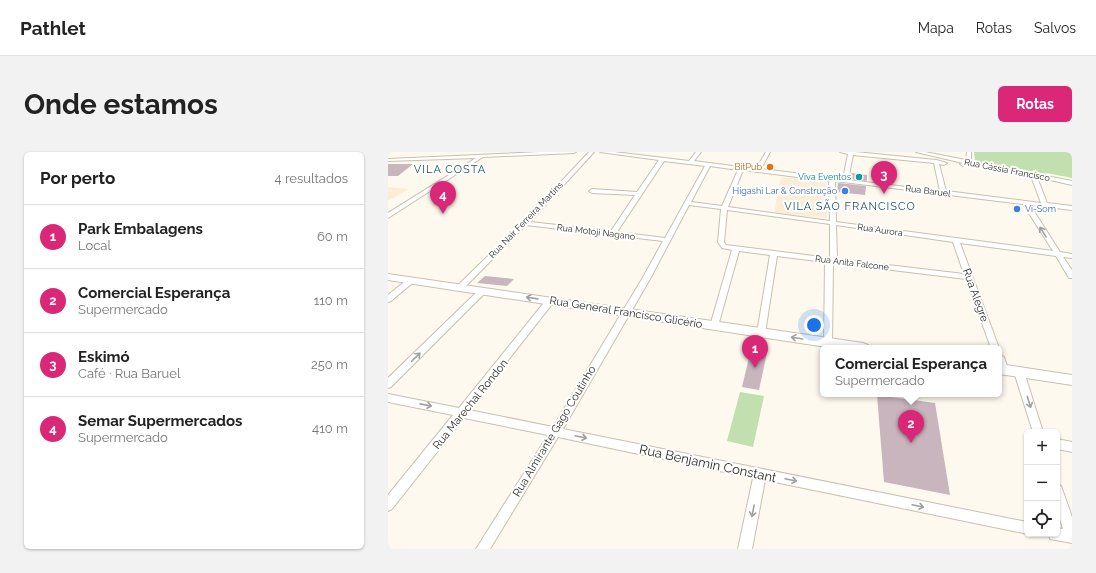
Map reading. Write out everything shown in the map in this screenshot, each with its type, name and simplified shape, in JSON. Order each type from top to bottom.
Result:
[{"type":"main road","name":"Rua General Francisco Glicério","points":[[388,277],[842,345]]},
{"type":"main road","points":[[1002,366],[1019,372],[1072,380]]},
{"type":"street","points":[[414,159],[422,152]]},
{"type":"street","points":[[388,160],[465,154],[482,156],[574,152]]},
{"type":"street","name":"Rua Nair Ferreira Martins","points":[[460,287],[525,223],[592,152]]},
{"type":"street","name":"Rua Baruel","points":[[602,152],[1072,208]]},
{"type":"street","points":[[690,163],[699,152]]},
{"type":"street","points":[[757,171],[768,152]]},
{"type":"street","points":[[842,152],[962,164],[969,162],[969,152]]},
{"type":"street","points":[[845,181],[851,152]]},
{"type":"street","name":"Rua Cássia Francisco","points":[[918,152],[1072,183]]},
{"type":"street","points":[[388,216],[482,156]]},
{"type":"street","points":[[612,234],[662,160]]},
{"type":"street","points":[[936,162],[943,192]]},
{"type":"street","name":"Rua Almirante Gago Coutinho","points":[[483,549],[556,431],[626,312],[668,240],[708,165]]},
{"type":"street","points":[[714,326],[736,249],[724,247],[722,242],[724,208],[741,169]]},
{"type":"street","points":[[1033,176],[1046,205]]},
{"type":"street","points":[[828,343],[832,180]]},
{"type":"street","points":[[592,191],[639,194]]},
{"type":"street","points":[[1025,202],[1072,276]]},
{"type":"street","name":"Rua Aurora","points":[[688,203],[1072,256]]},
{"type":"street","name":"Rua Motoji Nagano","points":[[525,223],[668,240]]},
{"type":"street","name":"Rua Alegre","points":[[956,241],[995,345]]},
{"type":"street","name":"Rua Anita Falcone","points":[[736,249],[969,277]]},
{"type":"street","points":[[760,333],[774,253]]},
{"type":"street","points":[[388,299],[412,280]]},
{"type":"street","points":[[388,384],[483,291]]},
{"type":"street","name":"Rua Marechal Rondon","points":[[388,505],[550,301]]},
{"type":"street","points":[[1019,372],[1037,429]]},
{"type":"street","name":"Rua Benjamin Constant","points":[[388,398],[463,412],[1024,527]]},
{"type":"street","points":[[1060,445],[1072,447]]},
{"type":"street","points":[[745,549],[760,474]]},
{"type":"street","points":[[1060,499],[1072,537],[1060,535]]},
{"type":"shaded area","points":[[781,177],[826,182],[827,218],[774,213]]},
{"type":"shaded area","points":[[388,187],[409,189],[388,201]]},
{"type":"green space","points":[[974,152],[1072,152],[1072,178],[1047,173],[1041,175],[975,162]]},
{"type":"green space","points":[[740,392],[764,396],[753,447],[727,441]]},
{"type":"building","points":[[388,164],[413,164],[398,176],[388,176]]},
{"type":"building","name":"Viva Eventos","points":[[851,173],[867,175],[867,181],[850,179]]},
{"type":"building","points":[[838,183],[866,186],[865,195],[837,192]]},
{"type":"building","points":[[485,276],[514,279],[507,286],[477,283]]},
{"type":"building","points":[[752,345],[768,348],[759,390],[742,387]]},
{"type":"building","points":[[877,397],[892,397],[935,403],[950,495],[884,482]]},
{"type":"place","name":"BitPub","points":[[770,167]]},
{"type":"place","name":"Viva Eventos","points":[[859,177]]},
{"type":"place","name":"Higashi Lar & Construção","points":[[845,191]]},
{"type":"place","name":"Eskimó","points":[[884,194]]},
{"type":"place","name":"Vi-Som","points":[[1017,209]]},
{"type":"place","name":"Semar Supermercados","points":[[443,214]]},
{"type":"place","name":"Park Embalagens","points":[[755,368]]},
{"type":"place","name":"Comercial Esperança","points":[[911,443]]},
{"type":"district","name":"VILA COSTA","points":[[450,169]]},
{"type":"district","name":"VILA SÃO FRANCISCO","points":[[850,206]]}]
